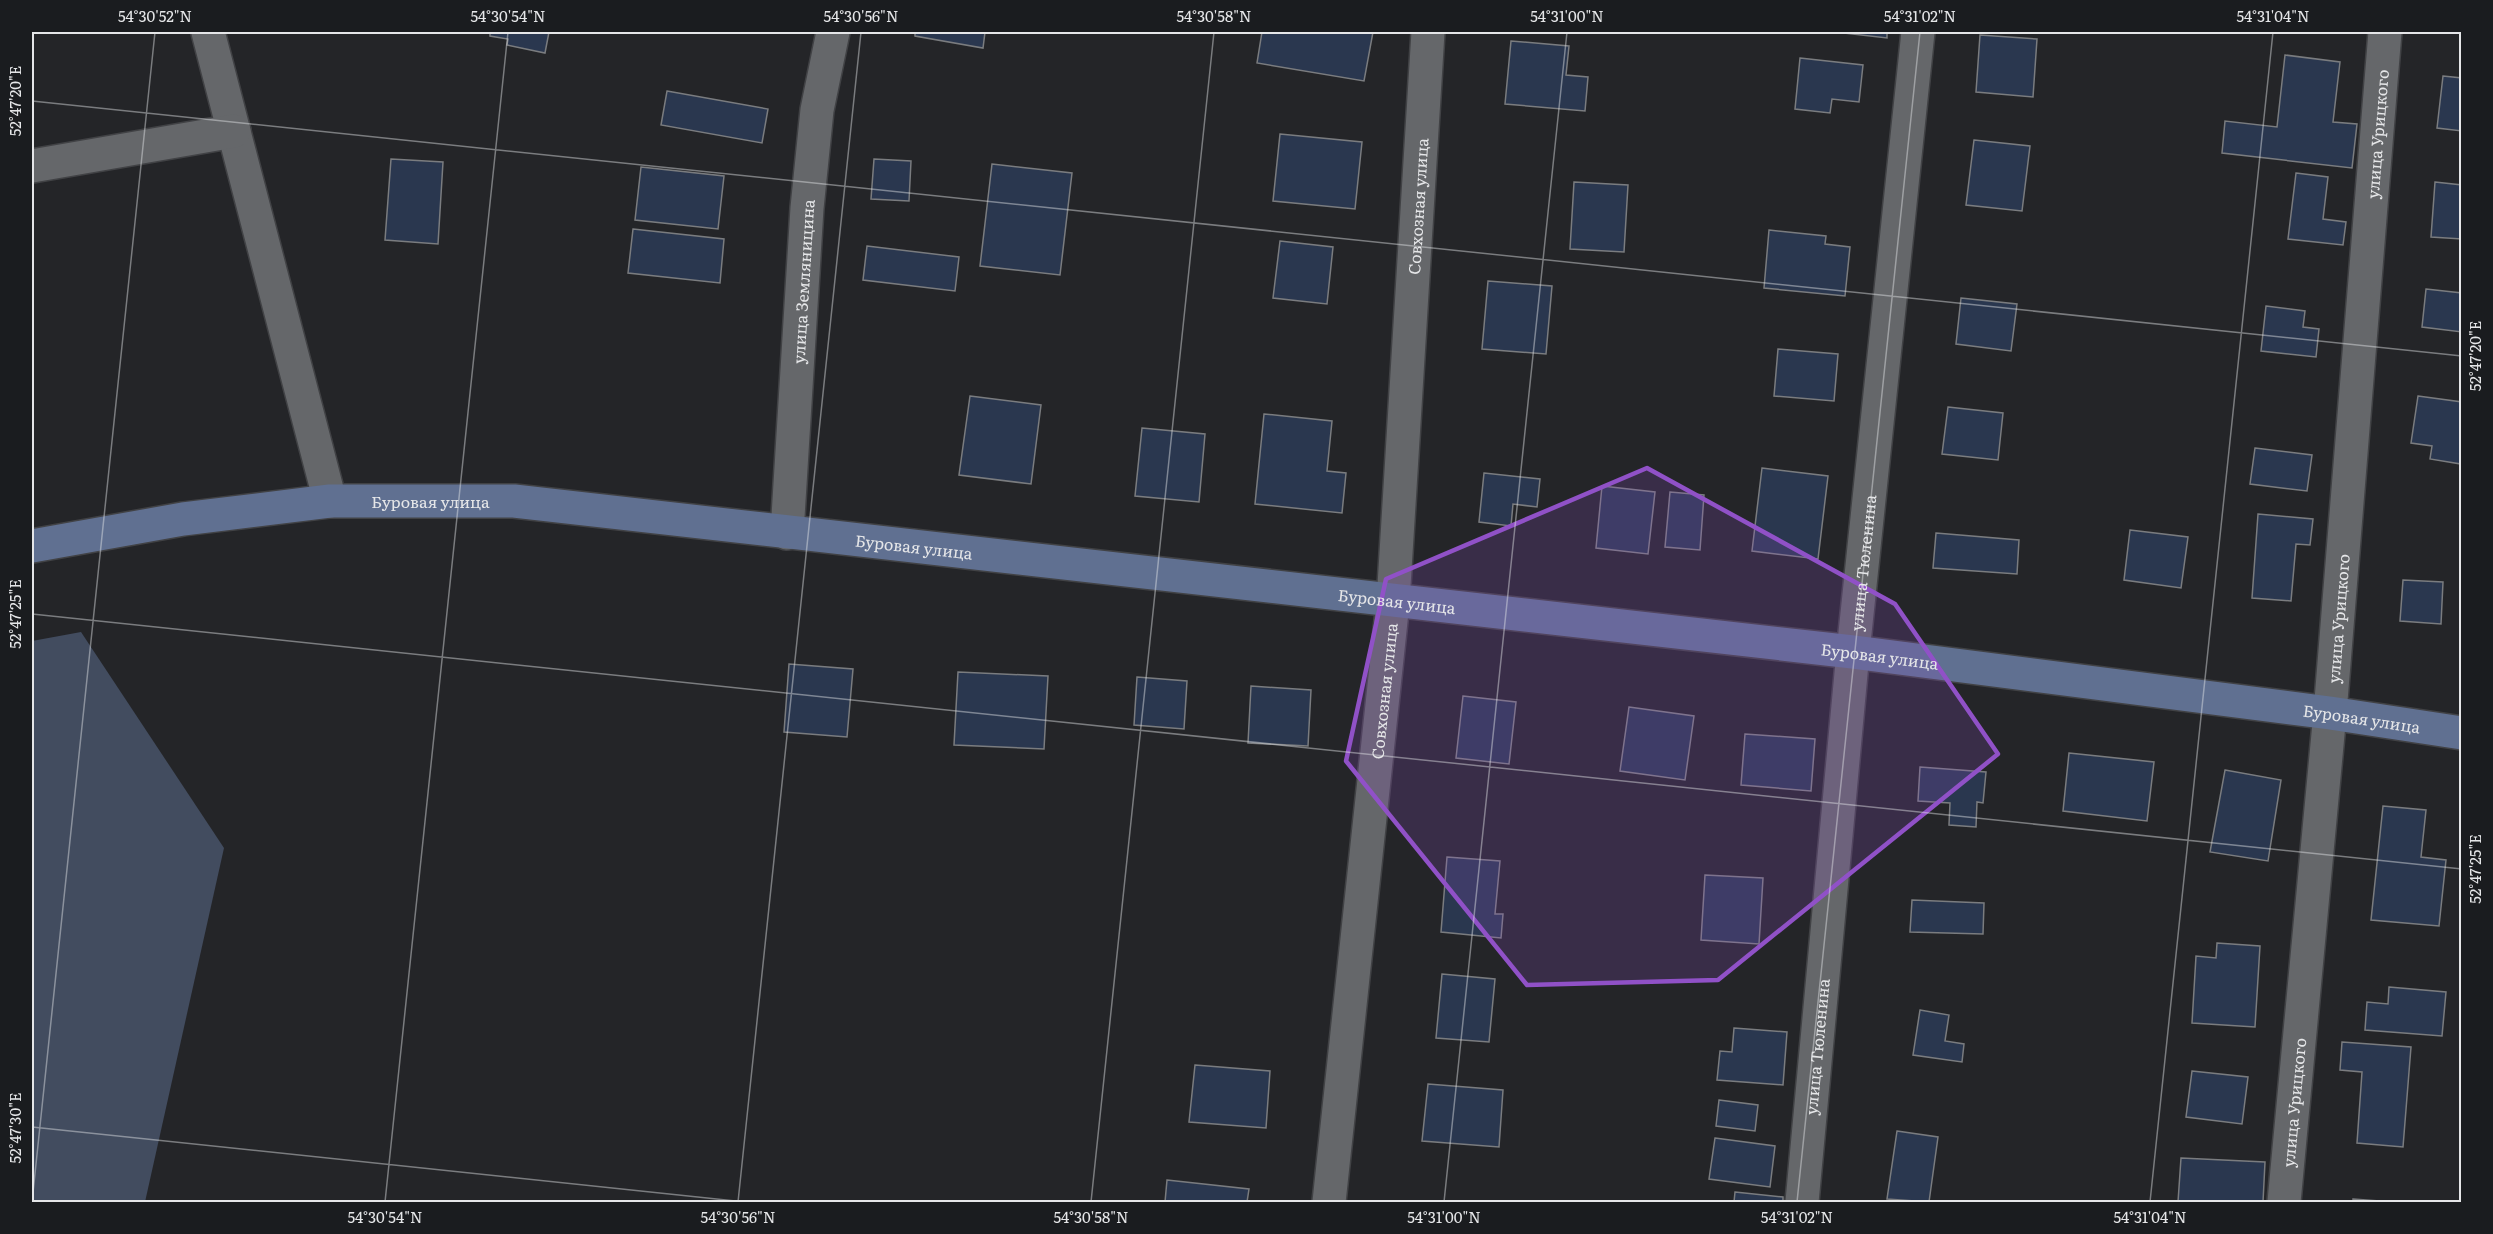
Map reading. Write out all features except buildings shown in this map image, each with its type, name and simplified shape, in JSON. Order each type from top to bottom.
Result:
[{"type":"main road","name":"Буровая улица","points":[[32,546],[183,519],[330,501],[514,501],[1852,652],[2330,713],[2462,733]]},
{"type":"street","points":[[208,32],[330,501]]},
{"type":"street","name":"улица Земляницина","points":[[787,533],[807,208],[817,110],[833,32]]},
{"type":"street","name":"Совхозная улица","points":[[1329,1203],[1393,602],[1428,32]]},
{"type":"street","name":"улица Тюленина","points":[[1802,1203],[1852,652],[1917,32]]},
{"type":"street","name":"улица Урицкого","points":[[2284,1203],[2330,713],[2385,32]]},
{"type":"street","points":[[32,166],[234,131]]},
{"type":"highlighted area","points":[[1647,468],[1895,604],[1998,754],[1718,980],[1527,985],[1346,761],[1386,579]]},
{"type":"shaded area","points":[[81,632],[224,848],[145,1202],[32,1202],[32,641]]}]
